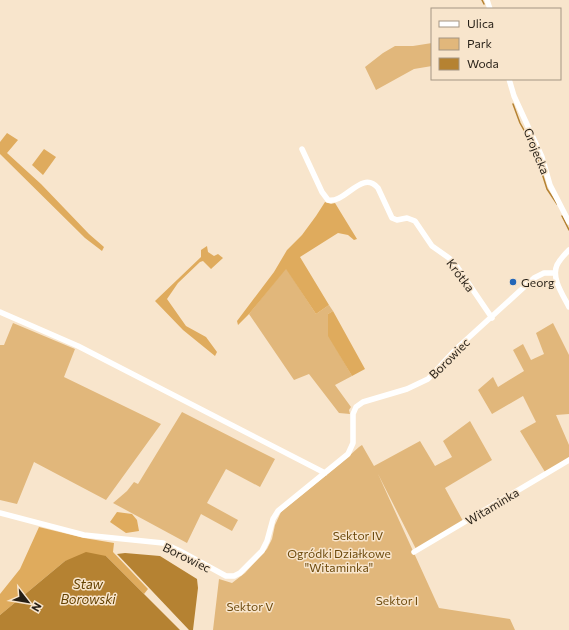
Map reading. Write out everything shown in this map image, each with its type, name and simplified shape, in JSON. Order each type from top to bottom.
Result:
[{"type":"street","name":"Grojecka","points":[[510,80],[517,102],[542,157],[550,185],[569,222]]},
{"type":"street","name":"Krótka","points":[[302,149],[324,196],[328,200],[335,200],[364,182],[375,184],[391,216],[397,220],[410,218],[417,222],[432,246],[454,262],[492,318]]},
{"type":"street","points":[[569,250],[557,264],[555,273],[569,307]]},
{"type":"street","name":"Borowiec","points":[[0,514],[84,535],[163,543],[224,575],[231,576],[242,572],[262,550],[267,541],[273,520],[278,511],[325,473],[351,449],[353,440],[353,414],[358,405],[363,402],[407,389],[425,381],[458,347],[492,318],[534,278],[544,273],[555,273]]},
{"type":"street","points":[[0,312],[78,346],[325,473]]},
{"type":"street","name":"Witaminka","points":[[414,552],[569,460]]},
{"type":"green space","points":[[431,43],[431,66],[414,69],[376,90],[365,67],[395,46],[413,46]]},
{"type":"green space","points":[[286,268],[316,314],[329,305],[333,311],[328,314],[329,336],[352,376],[335,385],[351,407],[349,410],[350,414],[339,413],[309,374],[294,380],[249,314]]},
{"type":"green space","points":[[13,323],[75,349],[64,377],[161,424],[106,500],[34,462],[17,504],[0,500],[0,345],[4,345]]},
{"type":"green space","points":[[553,323],[569,355],[569,414],[556,415],[569,445],[569,458],[545,472],[520,431],[536,422],[523,396],[492,414],[478,390],[493,377],[498,387],[524,371],[513,350],[523,344],[531,360],[544,354],[536,333]]},
{"type":"green space","points":[[182,412],[275,459],[260,487],[226,469],[207,503],[238,520],[232,531],[201,514],[187,543],[113,503],[127,491],[134,482],[138,484]]},
{"type":"green space","name":"Ogródki Działkowe \"Witaminka\"","points":[[470,421],[492,460],[445,488],[463,521],[416,549],[378,474],[439,608],[510,619],[515,630],[213,630],[219,579],[232,583],[245,573],[267,549],[281,512],[359,447],[362,445],[374,466],[420,441],[435,466],[452,457],[443,441]]},
{"type":"shaded area","points":[[7,133],[18,140],[7,153],[41,184],[89,234],[104,247],[102,251],[85,238],[0,154],[0,142]]},
{"type":"shaded area","points":[[44,149],[56,157],[43,175],[32,165]]},
{"type":"shaded area","points":[[325,202],[331,204],[335,203],[357,239],[354,240],[348,235],[338,233],[300,257],[329,305],[316,314],[286,269],[238,325],[237,321],[274,272],[287,250],[302,235]]},
{"type":"shaded area","points":[[207,246],[208,252],[214,256],[218,254],[223,258],[211,269],[203,261],[200,262],[178,283],[167,299],[186,326],[206,337],[217,352],[215,356],[183,330],[155,301],[201,257],[201,250]]},
{"type":"shaded area","points":[[333,311],[365,369],[352,376],[328,336],[328,314]]},
{"type":"shaded area","points":[[117,512],[132,514],[137,520],[139,531],[126,533],[110,522]]},
{"type":"shaded area","points":[[39,527],[84,538],[114,543],[113,552],[148,589],[144,594],[106,556],[65,561],[0,615],[0,594],[20,569]]},
{"type":"water","name":"Staw Borowski","points":[[86,552],[106,556],[180,630],[0,630],[0,615],[65,561]]},
{"type":"water","points":[[125,553],[160,556],[197,579],[198,588],[193,630],[189,630],[117,554]]},
{"type":"waterway","points":[[482,0],[484,4]]},
{"type":"waterway","points":[[513,104],[520,123],[534,148],[547,189],[557,204]]},
{"type":"waterway","points":[[562,216],[569,230]]},
{"type":"place","name":"Georg","points":[[513,282]]},
{"type":"park label","name":"Sektor IV","points":[[358,535]]},
{"type":"park label","name":"Sektor I","points":[[397,600]]},
{"type":"park label","name":"Sektor V","points":[[250,606]]}]
